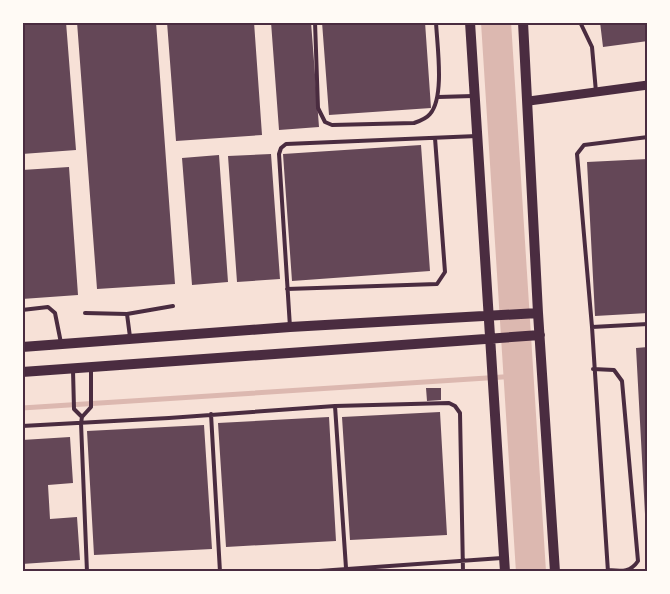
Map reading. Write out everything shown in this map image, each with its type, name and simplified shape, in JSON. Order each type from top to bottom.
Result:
[{"type":"main road","points":[[470,22],[505,572]]},
{"type":"main road","points":[[523,22],[529,101],[538,313],[555,572]]},
{"type":"main road","points":[[22,346],[130,340],[290,327],[538,313]]},
{"type":"main road","points":[[22,372],[540,335]]},
{"type":"street","points":[[529,101],[648,84]]},
{"type":"lane","points":[[315,22],[318,108],[325,122],[332,125],[414,123],[424,120],[431,113],[438,98],[436,22]]},
{"type":"lane","points":[[580,22],[592,47],[596,92]]},
{"type":"lane","points":[[438,98],[475,96]]},
{"type":"lane","points":[[290,327],[278,154],[281,148],[286,144],[478,136]]},
{"type":"lane","points":[[594,369],[614,370],[622,381],[638,561],[634,568],[626,571],[608,571],[594,369],[592,327],[577,154],[584,145],[648,137]]},
{"type":"lane","points":[[287,289],[437,284],[441,280],[446,272],[435,138]]},
{"type":"lane","points":[[85,313],[127,314],[173,306]]},
{"type":"lane","points":[[22,310],[48,307],[55,313],[62,344]]},
{"type":"lane","points":[[127,314],[130,340]]},
{"type":"lane","points":[[592,327],[648,324]]},
{"type":"lane","points":[[87,572],[81,423],[82,416],[91,406],[91,368]]},
{"type":"lane","points":[[73,369],[74,409],[82,416]]},
{"type":"lane","points":[[22,426],[335,406],[449,404],[455,406],[460,413],[463,572]]},
{"type":"lane","points":[[335,406],[346,568]]},
{"type":"lane","points":[[211,414],[220,572]]},
{"type":"lane","points":[[305,572],[462,559],[504,558]]},
{"type":"building","points":[[22,22],[66,22],[76,150],[22,154]]},
{"type":"building","points":[[77,22],[156,22],[175,284],[97,289]]},
{"type":"building","points":[[167,22],[254,22],[262,135],[176,141]]},
{"type":"building","points":[[271,22],[311,22],[319,127],[279,130]]},
{"type":"building","points":[[322,22],[425,22],[431,108],[329,115]]},
{"type":"building","points":[[600,22],[648,22],[648,41],[603,47]]},
{"type":"building","points":[[421,145],[430,271],[292,281],[283,154]]},
{"type":"building","points":[[271,154],[280,279],[237,282],[228,156]]},
{"type":"building","points":[[219,155],[228,282],[192,285],[182,158]]},
{"type":"building","points":[[648,159],[648,313],[595,316],[587,162]]},
{"type":"building","points":[[69,167],[78,295],[22,299],[22,170]]},
{"type":"building","points":[[648,347],[648,514],[645,514],[636,348]]},
{"type":"building","points":[[426,388],[441,388],[441,400],[427,401]]},
{"type":"building","points":[[440,412],[447,535],[350,540],[342,417]]},
{"type":"building","points":[[329,417],[336,541],[226,547],[218,423]]},
{"type":"building","points":[[204,425],[212,549],[94,555],[87,431]]},
{"type":"building","points":[[70,437],[73,483],[48,485],[50,519],[77,517],[80,560],[22,564],[22,440]]},
{"type":"waterway","points":[[496,22],[531,572]]},
{"type":"waterway","points":[[22,408],[519,376]]}]
